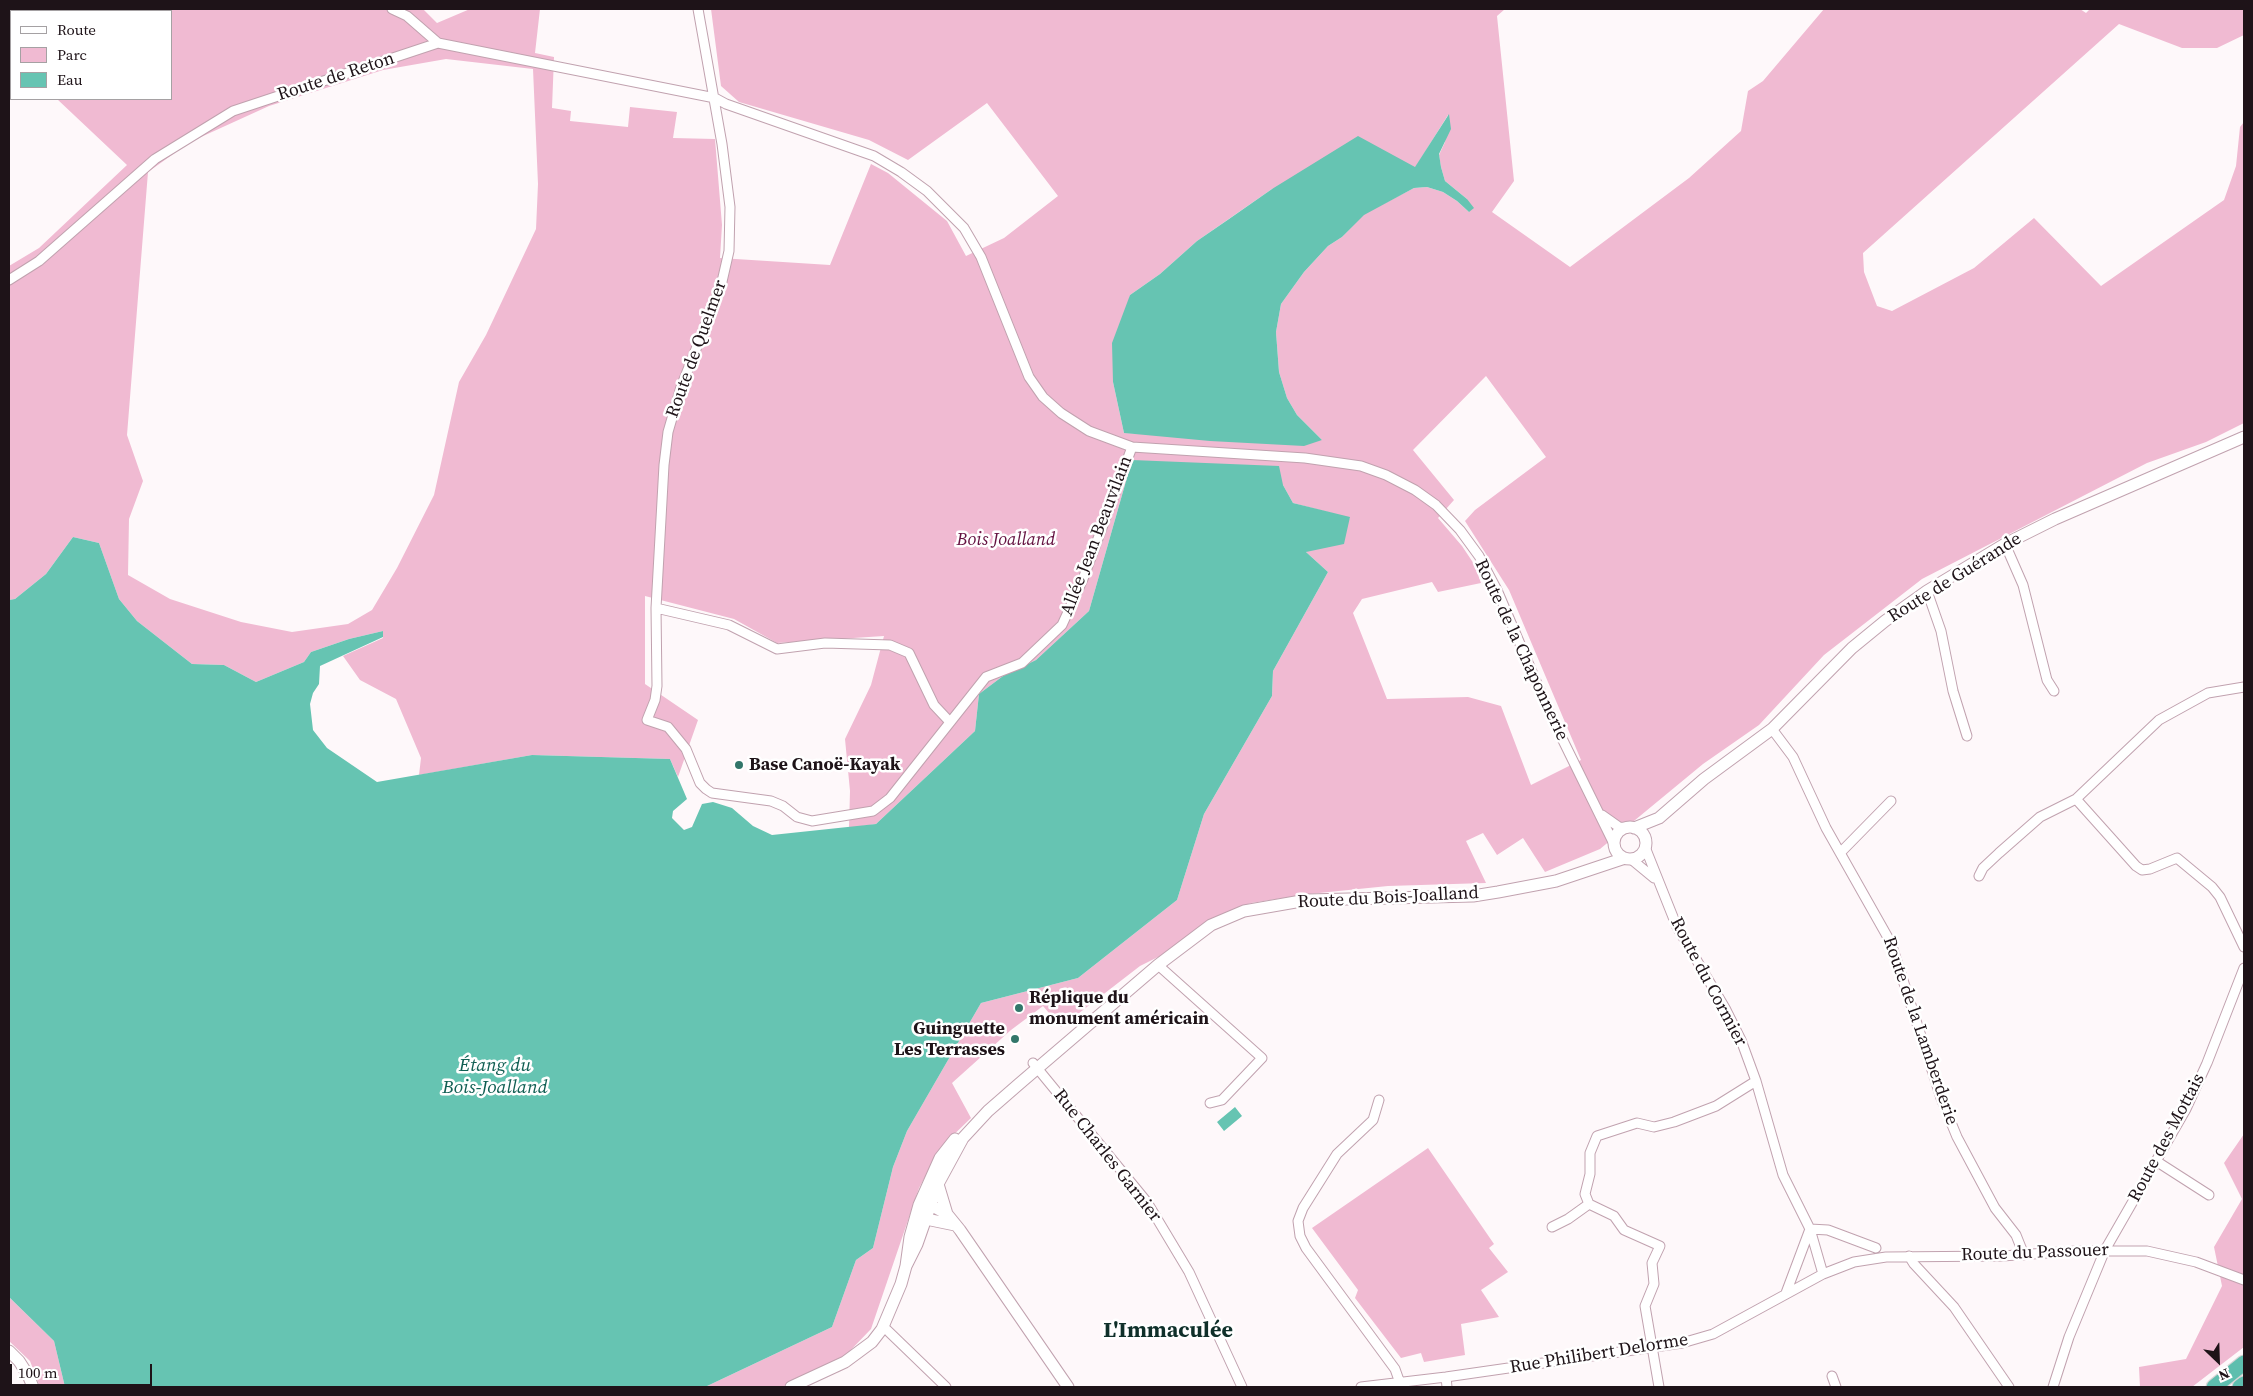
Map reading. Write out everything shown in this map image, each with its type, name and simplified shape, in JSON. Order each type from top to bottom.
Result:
[{"type":"highway","points":[[2214,1387],[2244,1363]]},
{"type":"highway","points":[[2240,1387],[2244,1384]]},
{"type":"street","points":[[392,9],[407,16],[438,43]]},
{"type":"street","name":"Route de Quelmer","points":[[647,720],[655,700],[657,686],[656,608],[664,465],[668,432],[680,386],[721,286],[729,251],[730,207],[715,98],[710,86],[698,9]]},
{"type":"street","name":"Route de Reton","points":[[9,280],[39,261],[155,159],[233,111],[438,43],[715,98]]},
{"type":"street","name":"Route de la Chaponnerie","points":[[715,98],[726,104],[874,156],[901,172],[926,191],[964,228],[981,257],[1029,377],[1043,397],[1061,413],[1089,431],[1132,447],[1296,457],[1340,462],[1369,469],[1415,490],[1436,506],[1460,530],[1479,556],[1497,590],[1550,714],[1615,845]]},
{"type":"street","name":"Route de Guérande","points":[[1630,828],[1659,818],[1710,774],[1772,729],[1858,644],[1927,591],[2005,544],[2055,519],[2118,494],[2244,437]]},
{"type":"street","name":"Allée Jean Beauvilain","points":[[647,720],[668,727],[686,749],[700,783],[712,793],[771,801],[783,806],[797,817],[812,821],[873,811],[896,791],[949,721],[986,677],[1022,663],[1062,626],[1083,579],[1132,447]]},
{"type":"street","points":[[2005,544],[2023,585],[2046,680],[2054,691]]},
{"type":"street","points":[[1927,591],[1941,631],[1953,691],[1967,736]]},
{"type":"street","points":[[656,608],[729,625],[777,649],[824,643],[890,645],[909,653],[934,705],[949,721]]},
{"type":"street","points":[[1978,876],[1989,863],[2040,817],[2076,798],[2148,729],[2173,711],[2208,693],[2244,687]]},
{"type":"street","name":"Route de la Lamberderie","points":[[1772,729],[1793,757],[1826,828],[1891,943],[1941,1098],[1957,1137],[1995,1208],[2016,1236],[2024,1255]]},
{"type":"street","points":[[2076,798],[2136,866],[2142,870],[2150,869],[2177,858],[2212,887],[2220,897],[2244,947]]},
{"type":"street","points":[[1840,853],[1891,801]]},
{"type":"street","points":[[1598,812],[1608,820],[1641,832],[1646,844],[1640,856],[1628,859]]},
{"type":"street","name":"Route de Guérande","points":[[1646,844],[1659,818]]},
{"type":"street","points":[[1630,828],[1618,834],[1615,845],[1617,852],[1645,868],[1657,880]]},
{"type":"street","name":"Route du Cormier","points":[[1646,844],[1657,880],[1677,927],[1725,1008],[1741,1040],[1756,1081],[1783,1175],[1810,1229],[1823,1274]]},
{"type":"street","name":"Route du Bois-Joalland","points":[[1587,872],[1607,857],[1615,845]]},
{"type":"street","name":"Route du Bois-Joalland","points":[[1035,1066],[1158,965],[1211,925],[1244,911],[1307,900],[1473,896],[1544,884],[1628,859]]},
{"type":"street","points":[[1158,965],[1262,1058],[1222,1100],[1210,1103]]},
{"type":"street","name":"Route des Mottais","points":[[2053,1387],[2069,1337],[2105,1250],[2186,1109],[2207,1063],[2244,968]]},
{"type":"street","name":"Route du Bois-Joalland","points":[[906,1266],[910,1237],[925,1206],[934,1181],[963,1138],[1059,1042],[1124,994]]},
{"type":"street","name":"Rue Charles Garnier","points":[[1035,1066],[1147,1202],[1196,1286],[1242,1387]]},
{"type":"street","points":[[1660,1387],[1645,1306],[1654,1284],[1652,1263],[1660,1246],[1624,1230],[1614,1216],[1589,1204],[1585,1194],[1590,1174],[1590,1152],[1597,1136],[1637,1123],[1654,1127],[1674,1122],[1716,1106],[1756,1081]]},
{"type":"street","points":[[1379,1100],[1373,1120],[1337,1154],[1303,1208],[1298,1221],[1300,1236],[1306,1248],[1395,1369],[1400,1383]]},
{"type":"street","points":[[2156,1161],[2209,1195]]},
{"type":"street","points":[[934,1181],[948,1214],[955,1225],[1068,1387]]},
{"type":"street","points":[[1552,1226],[1568,1220],[1589,1204]]},
{"type":"street","points":[[948,1214],[925,1206],[922,1213],[926,1219],[955,1225]]},
{"type":"street","name":"Route du Bois-Joalland","points":[[791,1387],[853,1357],[872,1342],[882,1329],[896,1298],[906,1266],[917,1244],[926,1219]]},
{"type":"street","points":[[1786,1293],[1810,1229],[1828,1230],[1876,1248]]},
{"type":"street","name":"Route du Passouer","points":[[1823,1274],[1854,1262],[1886,1257],[2024,1255],[2105,1250],[2148,1251],[2196,1262],[2244,1280]]},
{"type":"street","points":[[1909,1256],[1914,1264],[1954,1306],[2009,1387]]},
{"type":"street","name":"Rue Philibert Delorme","points":[[1360,1387],[1446,1377],[1682,1343],[1713,1334],[1823,1274]]},
{"type":"street","points":[[882,1329],[887,1330],[946,1387]]},
{"type":"street","points":[[9,1351],[19,1361],[33,1387]]},
{"type":"street","points":[[1832,1376],[1836,1387]]},
{"type":"street","points":[[1446,1377],[1447,1387]]},
{"type":"green space","name":"Bois Joalland","points":[[9,9],[423,9],[437,23],[470,9],[540,9],[535,53],[554,57],[552,108],[571,111],[570,121],[628,127],[630,107],[677,112],[673,138],[715,139],[722,225],[720,258],[830,265],[871,164],[888,173],[947,221],[966,256],[1004,238],[1058,196],[987,103],[908,160],[869,140],[739,102],[721,86],[711,9],[1505,9],[1497,16],[1514,181],[1492,212],[1570,267],[1689,178],[1741,131],[1748,91],[1763,81],[1824,9],[2080,9],[2086,13],[2090,9],[2244,9],[2244,35],[2217,48],[2182,48],[2119,24],[1863,253],[1864,272],[1877,306],[1892,311],[1974,268],[2034,218],[2101,286],[2224,200],[2236,166],[2240,127],[2244,122],[2244,423],[2206,442],[2147,463],[1922,579],[1824,655],[1759,725],[1703,764],[1600,849],[1545,872],[1523,838],[1497,855],[1483,833],[1466,841],[1486,883],[1388,886],[1309,894],[1251,903],[1229,911],[1166,956],[1158,957],[1140,966],[1061,1027],[1043,1006],[1011,1030],[952,1083],[971,1118],[941,1147],[919,1188],[871,1329],[845,1356],[782,1387],[705,1387],[832,1327],[856,1260],[873,1248],[893,1167],[907,1131],[981,1003],[1078,978],[1177,900],[1204,814],[1272,696],[1273,671],[1328,572],[1306,552],[1350,518],[1293,503],[1283,485],[1132,460],[1089,611],[1036,660],[1003,676],[979,694],[975,731],[876,824],[849,828],[850,791],[845,739],[871,685],[884,636],[777,643],[734,619],[645,596],[645,684],[698,720],[678,777],[670,759],[532,755],[419,775],[421,758],[396,699],[360,680],[343,656],[383,638],[383,631],[349,639],[311,652],[304,662],[256,682],[224,665],[192,664],[137,621],[119,599],[99,543],[73,537],[46,574],[15,599],[9,600],[9,266],[39,248],[127,165],[58,100],[172,100],[172,10],[10,10],[10,64]],"holes":[[[446,59],[533,69],[538,184],[536,229],[486,335],[459,382],[434,495],[397,568],[372,610],[348,624],[292,632],[241,622],[170,599],[128,575],[129,519],[143,481],[127,435],[148,172],[190,142],[269,106],[383,70]],[[1448,115],[1445,142],[1439,155],[1445,181],[1467,199],[1469,212],[1443,192],[1427,187],[1414,188],[1364,214],[1342,237],[1328,246],[1304,272],[1281,304],[1276,332],[1279,372],[1287,398],[1297,415],[1322,440],[1124,433],[1113,382],[1130,295],[1160,274],[1197,241],[1272,189],[1415,168]],[[1486,376],[1546,457],[1475,510],[1465,521],[1509,590],[1581,760],[1531,785],[1501,706],[1468,697],[1387,699],[1353,613],[1362,599],[1432,582],[1438,592],[1481,583],[1474,564],[1462,546],[1438,518],[1454,500],[1413,450]]]},
{"type":"green space","points":[[2244,1134],[2244,1347],[2192,1387],[2140,1387],[2139,1367],[2186,1359],[2222,1286],[2214,1247],[2242,1199],[2224,1163]]},
{"type":"green space","points":[[1428,1148],[1494,1244],[1489,1248],[1508,1272],[1481,1290],[1499,1317],[1461,1324],[1465,1355],[1424,1362],[1421,1353],[1401,1358],[1355,1298],[1358,1290],[1312,1228]]},
{"type":"green space","points":[[9,1297],[54,1341],[65,1387],[40,1387],[30,1361],[9,1341]]},
{"type":"water","points":[[1449,114],[1451,129],[1439,154],[1441,167],[1445,181],[1467,199],[1474,208],[1469,212],[1443,192],[1427,187],[1414,188],[1364,215],[1342,237],[1328,246],[1304,272],[1281,304],[1276,332],[1279,372],[1287,398],[1297,415],[1322,440],[1304,446],[1210,441],[1124,433],[1113,382],[1112,343],[1130,295],[1160,274],[1197,241],[1272,189],[1358,136],[1415,167]]},
{"type":"water","name":"Étang du Bois-Joalland","points":[[1132,460],[1279,466],[1283,485],[1293,503],[1350,517],[1344,544],[1306,552],[1328,572],[1273,671],[1272,696],[1204,814],[1177,900],[1078,978],[981,1003],[907,1131],[893,1167],[873,1248],[856,1260],[832,1327],[705,1387],[65,1387],[54,1341],[9,1297],[9,600],[15,599],[46,574],[73,537],[99,543],[119,599],[137,621],[192,664],[224,665],[256,682],[304,662],[311,652],[349,639],[383,631],[383,637],[320,666],[319,684],[313,693],[310,704],[313,730],[327,748],[377,782],[532,755],[670,759],[687,799],[673,811],[672,818],[684,830],[692,827],[702,804],[713,802],[732,808],[753,826],[772,835],[876,824],[975,731],[979,694],[1003,676],[1036,660],[1089,611]]},
{"type":"water","points":[[1235,1107],[1242,1116],[1224,1131],[1217,1122]]},
{"type":"place","name":"Base Canoë-Kayak","points":[[739,765]]},
{"type":"place","name":"Réplique du monument américain","points":[[1019,1008]]},
{"type":"place","name":"Guinguette Les Terrasses","points":[[1015,1039]]},
{"type":"district","name":"L'Immaculée","points":[[1168,1331]]}]
